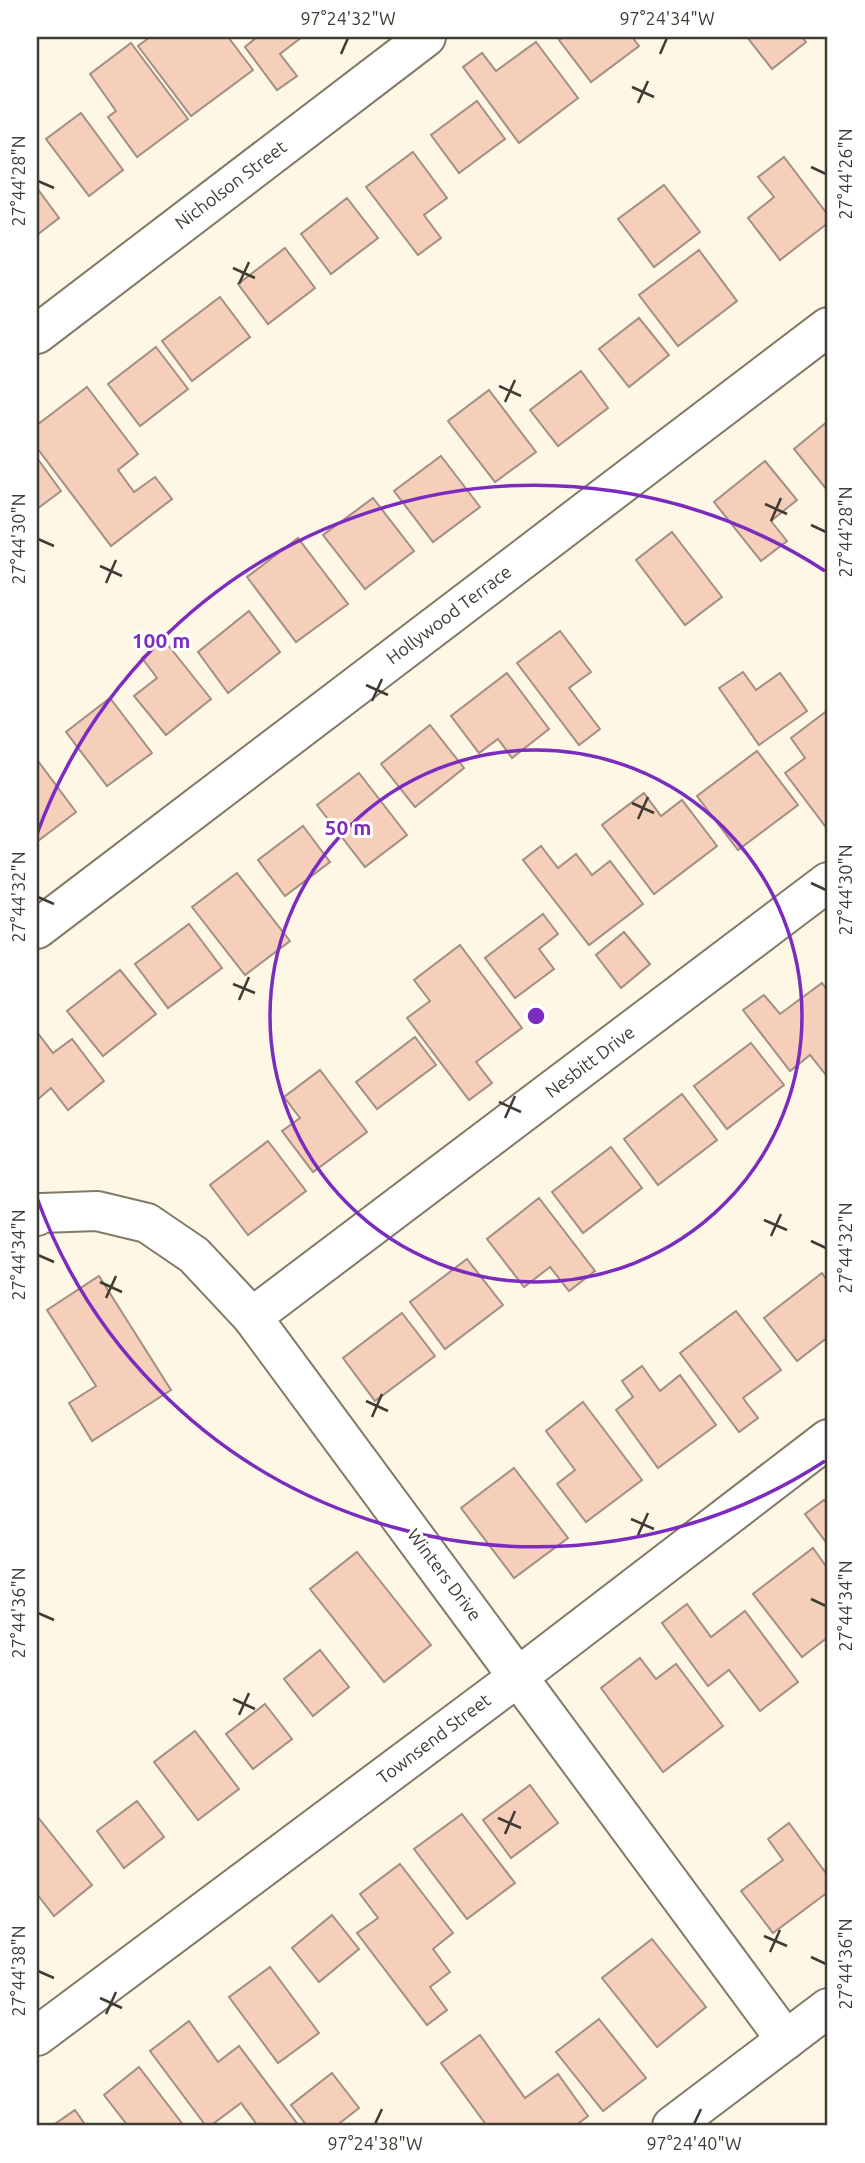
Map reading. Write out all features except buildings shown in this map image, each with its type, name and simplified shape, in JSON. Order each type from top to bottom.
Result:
[{"type":"street","name":"Nicholson Street","points":[[37,334],[426,37]]},
{"type":"street","name":"Hollywood Terrace","points":[[37,929],[828,327]]},
{"type":"street","name":"Nesbitt Drive","points":[[252,1317],[828,882]]},
{"type":"street","name":"Winters Drive","points":[[38,1211],[97,1211],[147,1223],[194,1255],[252,1317],[786,2040]]},
{"type":"street","name":"Townsend Street","points":[[37,2036],[519,1676],[828,1438]]},
{"type":"street","points":[[672,2126],[828,2008]]}]
